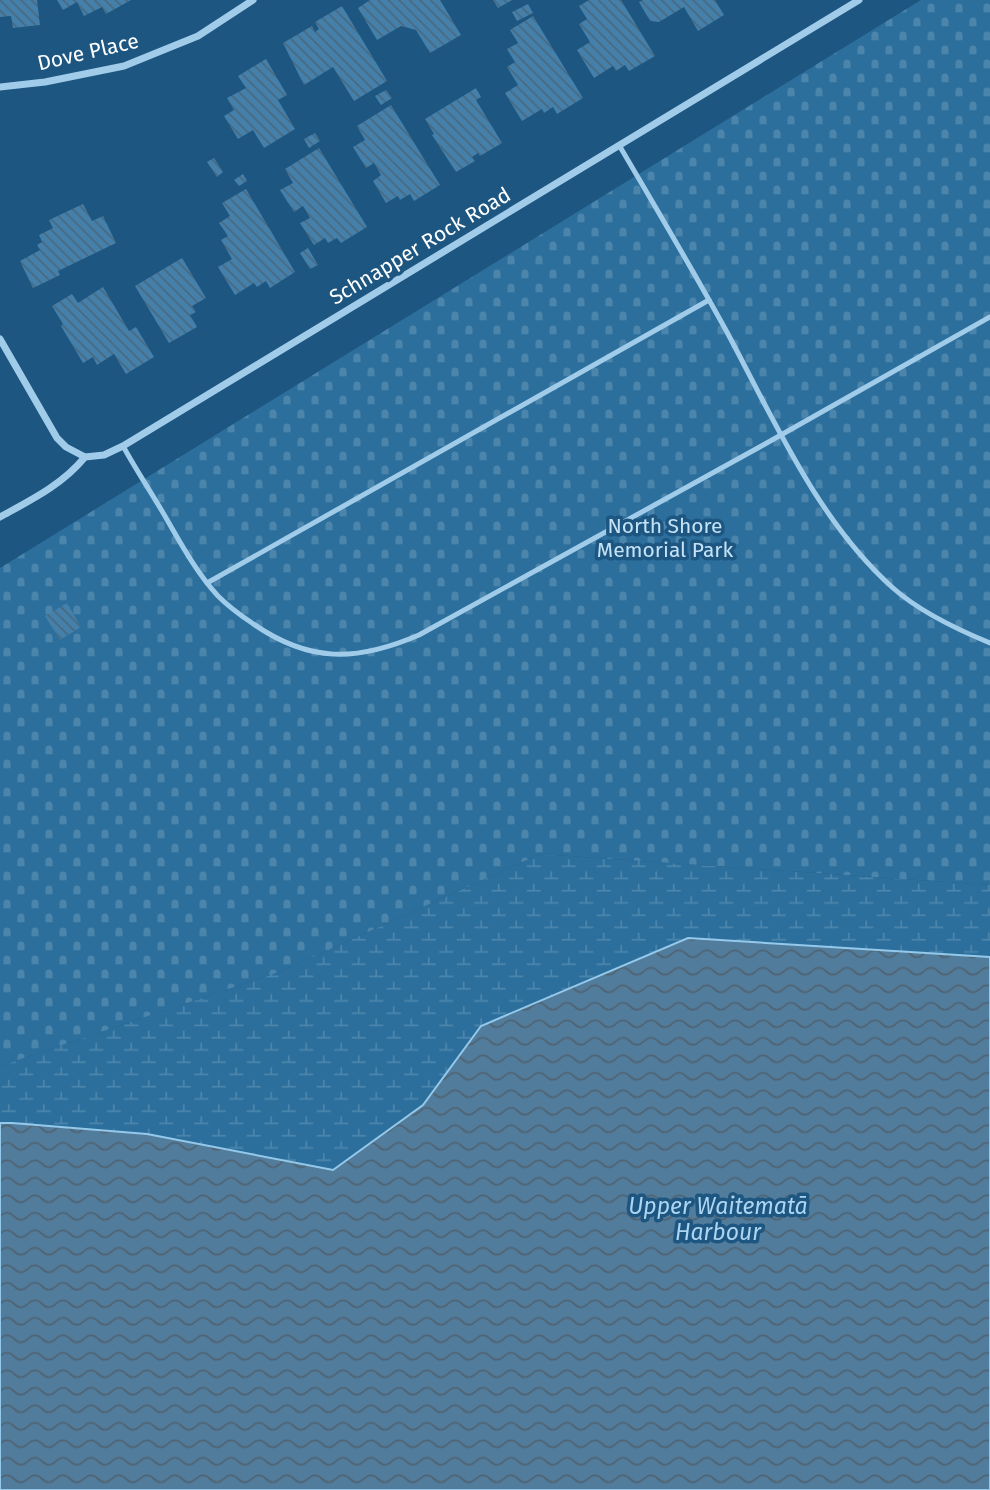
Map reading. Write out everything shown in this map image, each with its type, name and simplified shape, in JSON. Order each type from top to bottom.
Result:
[{"type":"street","name":"Dove Place","points":[[0,87],[45,82],[124,66],[198,36],[253,0]]},
{"type":"street","name":"Schnapper Rock Road","points":[[0,517],[55,486],[85,457],[104,455],[123,446],[859,0]]},
{"type":"street","points":[[0,339],[57,438],[66,447],[85,457]]},
{"type":"lane","points":[[619,145],[709,300],[815,494],[843,536],[894,589],[922,609],[990,643]]},
{"type":"lane","points":[[207,583],[709,300]]},
{"type":"lane","points":[[123,446],[193,564],[231,608],[261,630],[314,652],[360,653],[381,649],[419,635],[990,317]]},
{"type":"green space","name":"North Shore Memorial Park","points":[[921,0],[990,0],[990,885],[540,854],[282,971],[0,1066],[0,568]]},
{"type":"green space","name":"Upper Waitematā Harbour","points":[[540,854],[990,885],[990,1490],[0,1490],[0,1066],[282,971]]},
{"type":"water","name":"Upper Waitematā Harbour","points":[[688,938],[990,957],[990,1490],[0,1490],[0,1123],[147,1134],[333,1170],[423,1105],[481,1026]]},
{"type":"building","points":[[0,0],[37,0],[40,25],[13,28],[11,16],[0,17]]},
{"type":"building","points":[[57,0],[131,0],[106,14],[102,7],[84,16],[77,2],[63,10]]},
{"type":"building","points":[[370,0],[440,0],[461,35],[430,53],[416,30],[401,26],[377,40],[358,8]]},
{"type":"building","points":[[493,0],[512,0],[498,8]]},
{"type":"building","points":[[589,0],[621,0],[655,56],[629,71],[625,65],[616,71],[613,66],[594,78],[577,50],[590,42],[579,24],[587,19],[579,6]]},
{"type":"building","points":[[715,0],[724,15],[698,31],[684,7],[659,22],[650,21],[639,2]]},
{"type":"building","points":[[528,4],[533,13],[517,21],[512,12]]},
{"type":"building","points":[[342,6],[387,81],[354,101],[333,67],[304,85],[283,43],[312,26],[315,32],[319,29],[315,22]]},
{"type":"building","points":[[533,16],[583,98],[557,114],[553,107],[544,113],[542,109],[522,121],[505,93],[518,85],[507,67],[515,62],[507,49],[518,43],[510,30]]},
{"type":"building","points":[[266,59],[287,95],[278,100],[295,129],[264,148],[253,130],[238,139],[224,116],[234,110],[227,98],[246,88],[238,76]]},
{"type":"building","points":[[476,88],[481,97],[476,100],[502,143],[480,156],[478,153],[472,157],[475,161],[456,172],[425,119]]},
{"type":"building","points":[[386,90],[392,98],[381,105],[375,96]]},
{"type":"building","points":[[391,105],[440,185],[414,201],[410,194],[400,200],[398,196],[386,203],[373,181],[381,175],[374,163],[366,168],[353,147],[365,140],[357,126]]},
{"type":"building","points":[[315,133],[320,141],[309,148],[304,139]]},
{"type":"building","points":[[319,148],[367,227],[341,243],[337,238],[328,243],[325,238],[314,245],[300,223],[310,218],[303,206],[294,212],[280,190],[293,183],[285,169]]},
{"type":"building","points":[[214,158],[223,172],[217,177],[207,162]]},
{"type":"building","points":[[243,174],[247,181],[239,186],[234,180]]},
{"type":"building","points":[[246,189],[295,272],[270,288],[266,281],[257,287],[254,283],[235,295],[218,267],[232,259],[221,240],[228,236],[219,223],[230,216],[222,203]]},
{"type":"building","points":[[83,204],[92,221],[103,216],[116,243],[58,271],[60,275],[33,288],[20,261],[40,250],[37,245],[42,242],[39,235],[53,228],[49,220]]},
{"type":"building","points":[[308,248],[318,265],[310,269],[300,253]]},
{"type":"building","points":[[182,258],[206,298],[192,306],[196,312],[190,315],[197,327],[169,343],[135,286]]},
{"type":"building","points":[[103,287],[129,331],[136,327],[154,357],[126,374],[114,354],[97,365],[93,357],[83,363],[52,306],[72,294],[78,303]]},
{"type":"building","points":[[67,603],[81,627],[60,640],[45,616]]}]
